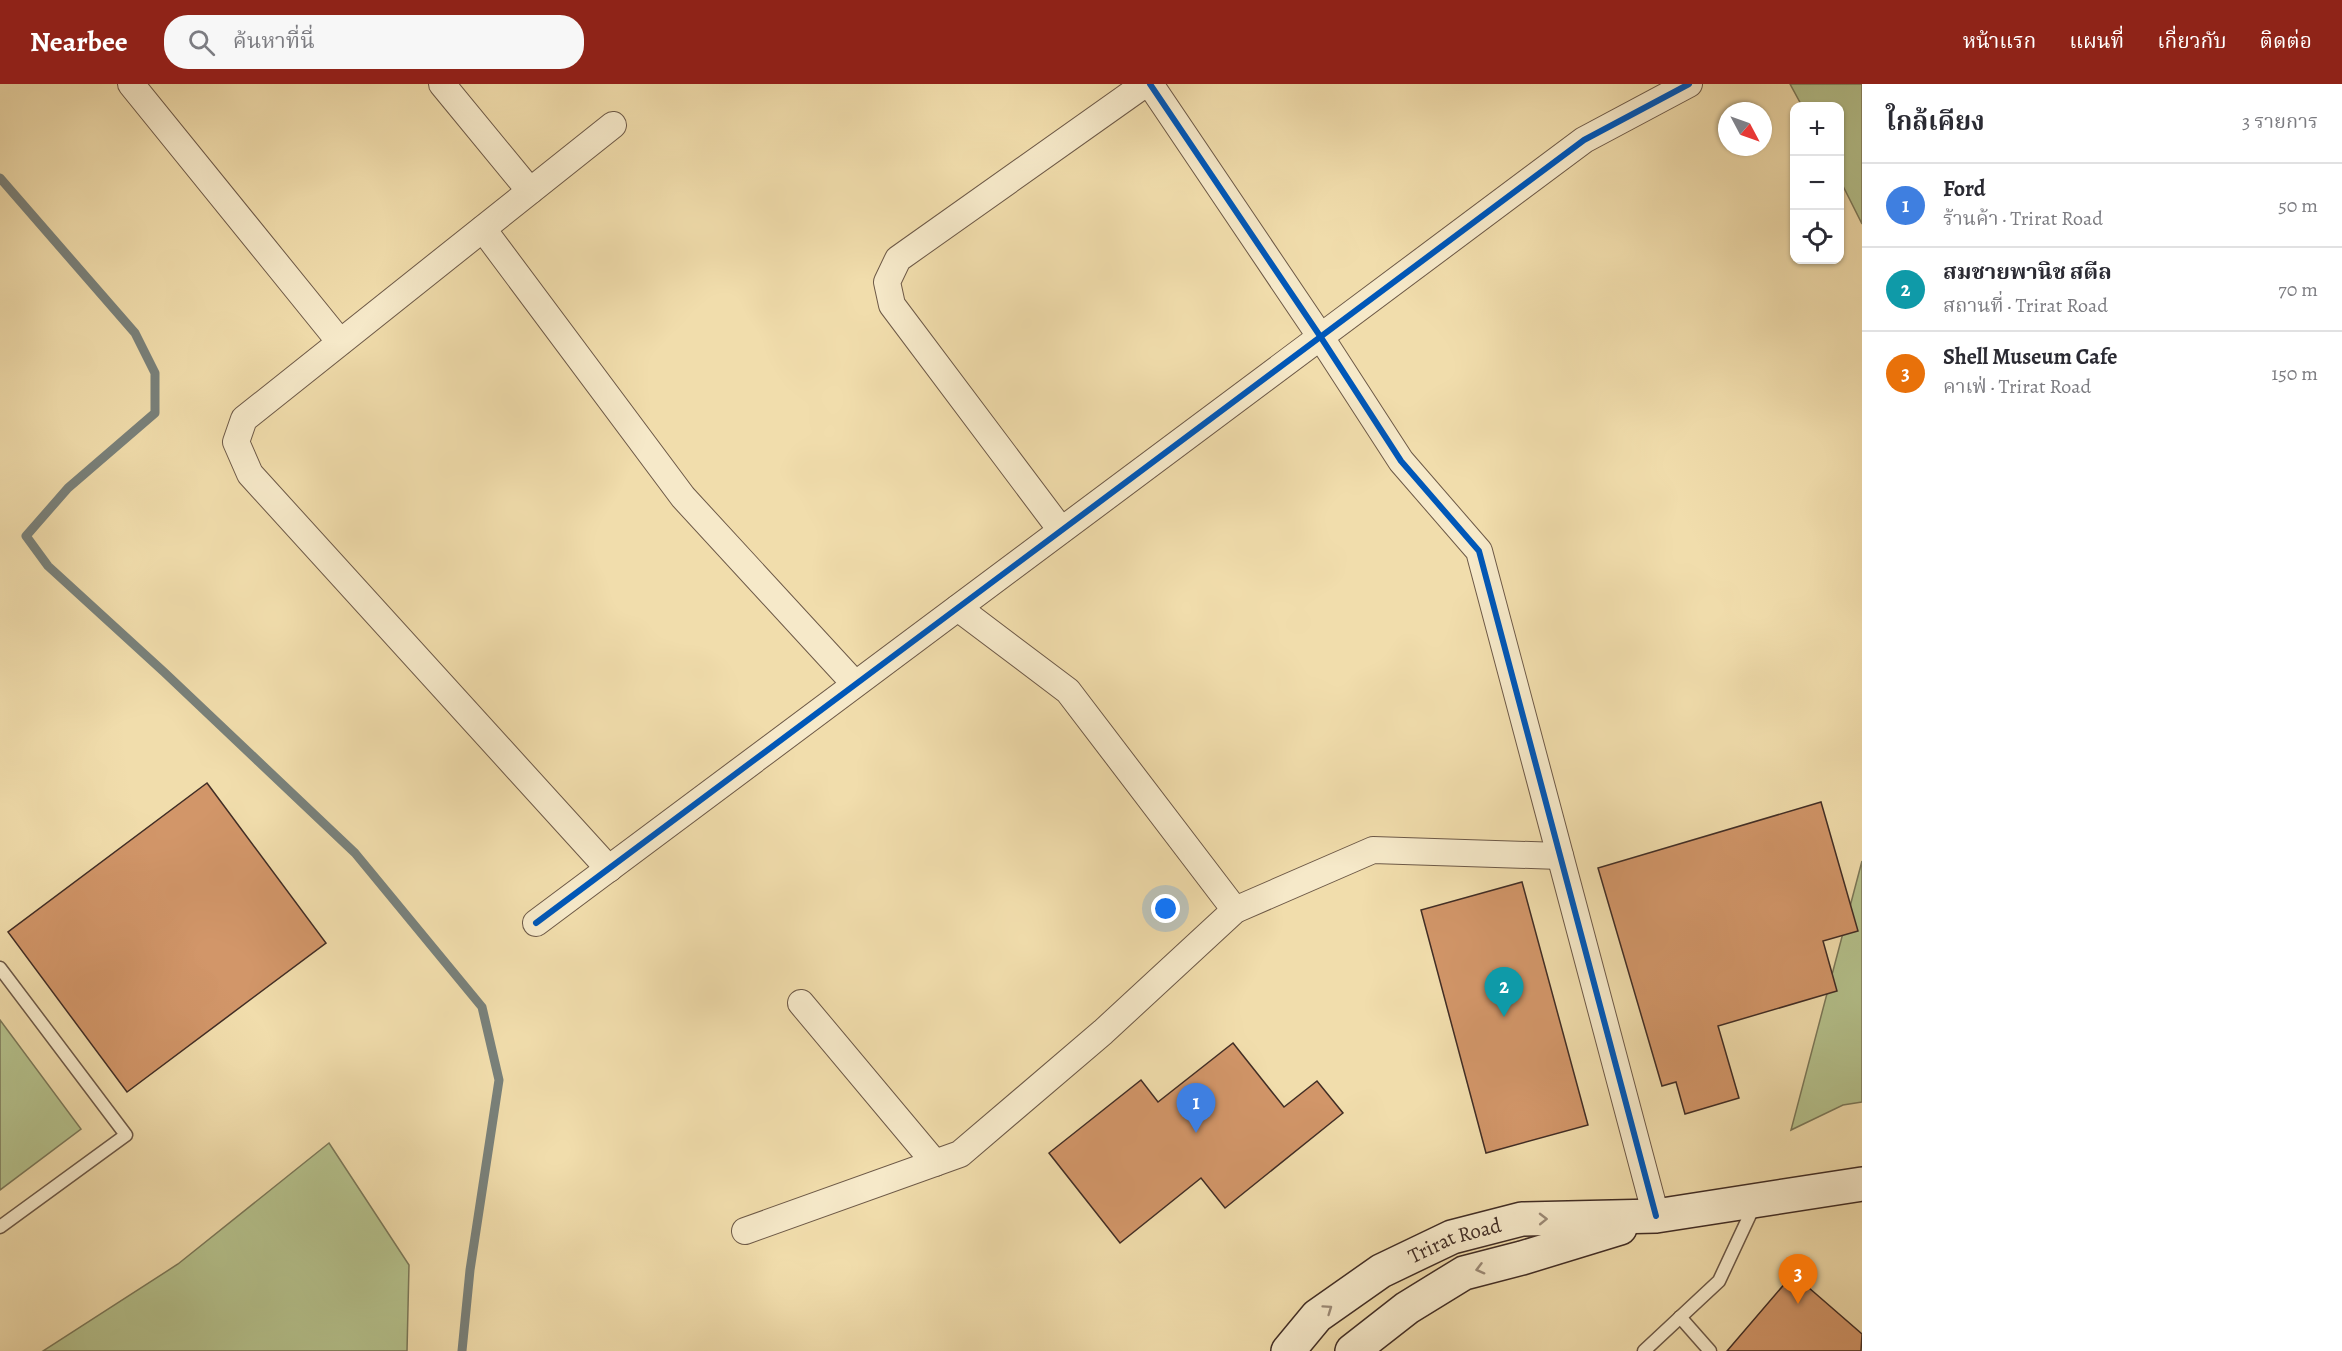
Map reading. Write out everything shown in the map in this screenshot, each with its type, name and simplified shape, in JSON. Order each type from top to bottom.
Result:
[{"type":"main road","name":"Trirat Road","points":[[1288,1351],[1317,1316],[1381,1271],[1452,1237],[1522,1219],[1656,1216],[1862,1184]]},
{"type":"main road","name":"Trirat Road","points":[[1352,1351],[1407,1308],[1464,1274],[1656,1216]]},
{"type":"street","points":[[131,84],[340,342]]},
{"type":"street","points":[[442,84],[530,191]]},
{"type":"street","points":[[1061,530],[892,305],[887,282],[898,259],[1147,84],[1320,336],[1401,461],[1479,551],[1656,1216]]},
{"type":"street","points":[[536,923],[1584,140],[1689,84]]},
{"type":"street","points":[[609,868],[250,474],[236,442],[243,419],[613,125]]},
{"type":"street","points":[[483,229],[683,497],[855,684]]},
{"type":"street","points":[[957,608],[1068,691],[1235,910]]},
{"type":"street","points":[[745,1231],[960,1154],[1103,1032],[1235,910],[1373,850],[1560,856]]},
{"type":"street","points":[[801,1004],[935,1163]]},
{"type":"lane","points":[[0,968],[126,1135],[0,1227]]},
{"type":"lane","points":[[1644,1351],[1719,1281],[1756,1200]]},
{"type":"lane","points":[[1680,1317],[1710,1351]]},
{"type":"green space","points":[[1790,84],[1862,84],[1862,224],[1844,188],[1844,102],[1800,102]]},
{"type":"green space","points":[[1862,861],[1862,1102],[1843,1105],[1791,1130]]},
{"type":"green space","points":[[0,1020],[81,1129],[0,1190]]},
{"type":"green space","points":[[329,1143],[409,1265],[407,1351],[43,1351],[178,1264]]},
{"type":"building","points":[[207,783],[326,943],[127,1092],[8,932]]},
{"type":"building","points":[[1821,802],[1858,931],[1823,941],[1837,991],[1718,1026],[1739,1098],[1685,1114],[1676,1082],[1662,1086],[1598,868]]},
{"type":"building","points":[[1522,882],[1588,1125],[1486,1153],[1421,910]]},
{"type":"building","points":[[1233,1043],[1284,1107],[1317,1081],[1343,1113],[1225,1208],[1201,1178],[1120,1243],[1049,1153],[1141,1080],[1158,1102]]},
{"type":"building","points":[[1793,1274],[1862,1334],[1861,1351],[1727,1351]]},
{"type":"waterway","points":[[0,178],[135,333],[155,373],[155,413],[68,488],[26,536],[48,566],[355,853],[482,1007],[499,1080],[470,1270],[462,1351]]},
{"type":"cycle path","points":[[1150,84],[1320,336],[1401,461],[1479,551],[1656,1216]]},
{"type":"cycle path","points":[[536,923],[1584,140],[1689,84]]},
{"type":"place","name":"สมชายพานิช สตีล","points":[[1504,1017]]},
{"type":"place","name":"Ford","points":[[1196,1133]]},
{"type":"place","name":"Shell Museum Cafe","points":[[1798,1304]]}]
